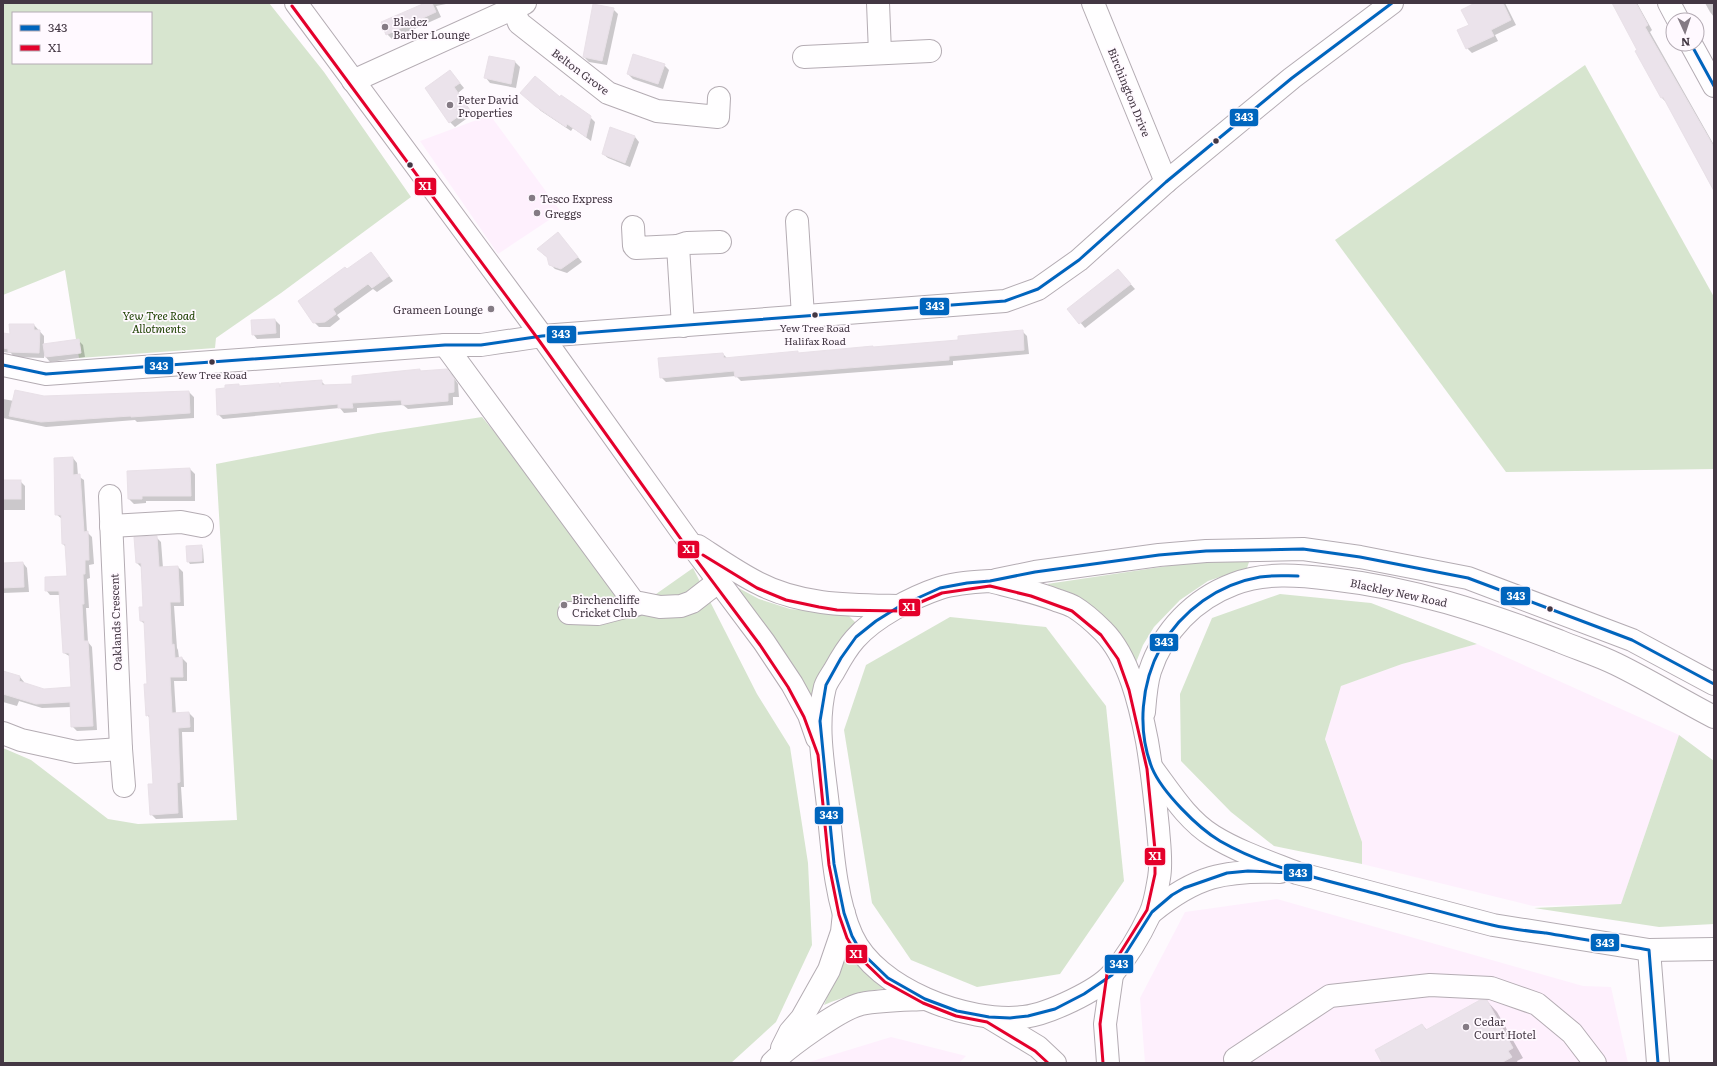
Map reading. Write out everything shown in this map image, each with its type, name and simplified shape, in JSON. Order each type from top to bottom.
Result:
[{"type":"main road","points":[[296,3],[542,336],[687,539],[760,636],[792,684],[809,715],[823,754]]},
{"type":"main road","points":[[878,3],[880,53]]},
{"type":"main road","name":"Birchington Drive","points":[[1093,3],[1166,182]]},
{"type":"main road","points":[[3,365],[46,374],[445,345],[481,345],[542,336],[1005,301],[1038,289],[1078,260],[1166,182],[1292,78],[1392,3]]},
{"type":"main road","points":[[1669,3],[1674,12]]},
{"type":"main road","points":[[354,81],[519,6]]},
{"type":"main road","name":"Belton Grove","points":[[519,6],[519,23],[608,93],[657,111],[718,117],[719,98]]},
{"type":"main road","points":[[804,57],[930,51]]},
{"type":"main road","points":[[1695,52],[1714,86]]},
{"type":"main road","points":[[797,221],[803,316]]},
{"type":"main road","points":[[632,227],[634,246],[636,248],[678,246],[687,243],[720,242]]},
{"type":"main road","points":[[678,246],[683,326]]},
{"type":"main road","points":[[445,345],[636,604]]},
{"type":"main road","name":"Oaklands Crescent","points":[[110,496],[121,749],[124,786]]},
{"type":"main road","points":[[111,526],[157,522],[181,522],[202,526]]},
{"type":"main road","points":[[687,539],[759,584],[787,595],[837,604],[900,606]]},
{"type":"main road","points":[[1297,872],[1248,871],[1227,873],[1184,888],[1172,895],[1152,912],[1112,975],[1084,994],[1055,1009],[1028,1016],[1010,1018],[988,1017],[957,1011],[926,999],[888,978],[861,952],[852,936],[844,913],[834,864],[820,721],[826,685],[841,658],[856,637],[876,621],[900,606],[940,588],[967,583],[990,581],[1035,572],[1159,555],[1206,551],[1303,549],[1360,557],[1468,578],[1632,640],[1714,684]]},
{"type":"main road","name":"Blackley New Road","points":[[1142,720],[1150,672],[1163,642],[1175,625],[1189,611],[1218,591],[1240,582],[1270,576],[1316,577],[1352,581],[1397,589],[1498,617],[1616,663],[1714,717]]},
{"type":"main road","points":[[569,614],[598,614],[640,603],[660,607],[681,606],[692,602],[718,581]]},
{"type":"main road","points":[[990,581],[1032,591],[1075,607],[1105,632],[1122,657],[1134,688],[1152,768],[1160,850],[1160,875],[1152,912]]},
{"type":"main road","points":[[3,732],[21,740],[76,752],[121,749]]},
{"type":"main road","points":[[1152,768],[1180,806],[1212,836],[1271,863],[1297,872],[1493,925],[1649,950],[1714,948]]},
{"type":"main road","points":[[775,1060],[790,1032],[802,1018],[830,970],[842,932],[844,913]]},
{"type":"main road","points":[[1649,950],[1652,1062]]},
{"type":"main road","points":[[1108,1063],[1105,1024],[1112,975]]},
{"type":"main road","points":[[1237,1063],[1235,1059],[1330,996],[1430,986],[1491,988],[1537,1004],[1572,1033],[1595,1063]]},
{"type":"main road","points":[[775,1060],[848,1008],[862,1004],[926,999]]},
{"type":"main road","points":[[988,1017],[1038,1047],[1055,1063]]},
{"type":"shaded area","points":[[490,115],[561,212],[498,254],[420,141]]},
{"type":"shaded area","points":[[1477,644],[1679,735],[1621,904],[1533,906],[1362,864],[1362,842],[1325,738],[1341,686],[1402,664]]},
{"type":"shaded area","points":[[1277,899],[1583,986],[1611,987],[1628,1063],[1145,1063],[1140,998],[1185,912]]},
{"type":"shaded area","points":[[891,1037],[966,1056],[959,1063],[806,1063]]},
{"type":"green space","name":"Yew Tree Road Allotments","points":[[3,3],[269,3],[324,72],[411,197],[281,293],[216,338],[215,348],[79,358],[65,270],[3,295]]},
{"type":"green space","points":[[1585,65],[1714,297],[1714,469],[1506,472],[1335,240]]},
{"type":"green space","points":[[482,417],[639,606],[693,568],[757,694],[790,747],[808,863],[812,945],[776,1022],[731,1063],[3,1063],[3,748],[31,760],[108,819],[138,824],[237,820],[216,464],[378,433]]},
{"type":"green space","points":[[1250,559],[1247,568],[1208,581],[1180,600],[1154,627],[1143,645],[1135,665],[1055,588],[1047,584],[1208,560]]},
{"type":"green space","points":[[733,585],[759,599],[790,609],[848,615],[857,624],[814,701],[793,667]]},
{"type":"green space","points":[[1280,594],[1371,603],[1477,644],[1402,664],[1341,686],[1325,739],[1362,842],[1362,864],[1274,846],[1231,812],[1181,761],[1180,694],[1212,618]]},
{"type":"green space","points":[[950,617],[1046,627],[1106,706],[1124,881],[1060,974],[977,987],[911,960],[872,903],[844,730],[866,665]]},
{"type":"green space","points":[[1679,735],[1714,761],[1714,924],[1659,927],[1534,908],[1621,904]]},
{"type":"green space","points":[[849,942],[888,988],[855,994],[824,1005]]},
{"type":"building","points":[[425,3],[432,3],[436,12],[386,35],[381,22]]},
{"type":"building","points":[[1475,3],[1503,3],[1511,20],[1491,30],[1494,36],[1466,49],[1457,30],[1469,25],[1461,10]]},
{"type":"building","points":[[1612,3],[1636,3],[1648,25],[1645,27],[1714,147],[1714,191],[1663,97],[1661,98],[1635,51],[1637,50]]},
{"type":"building","points":[[593,4],[614,8],[602,61],[583,57]]},
{"type":"building","points":[[633,54],[665,64],[658,84],[627,74]]},
{"type":"building","points":[[489,56],[515,61],[511,84],[484,78]]},
{"type":"building","points":[[450,70],[460,83],[454,87],[469,109],[449,123],[425,88]]},
{"type":"building","points":[[535,76],[560,97],[561,95],[591,116],[586,137],[567,124],[566,127],[535,106],[520,93]]},
{"type":"building","points":[[610,127],[635,136],[625,163],[602,154]]},
{"type":"building","points":[[558,232],[578,257],[561,269],[549,265],[547,257],[537,249]]},
{"type":"building","points":[[371,252],[389,276],[372,288],[368,284],[333,309],[336,314],[325,322],[313,323],[298,301],[345,267],[347,269]]},
{"type":"building","points":[[1118,269],[1131,284],[1079,324],[1067,309]]},
{"type":"building","points":[[275,319],[276,333],[252,335],[251,320]]},
{"type":"building","points":[[9,324],[34,324],[34,330],[40,330],[39,353],[8,352],[8,349],[3,348],[3,333],[10,334]]},
{"type":"building","points":[[1023,330],[1024,350],[949,356],[949,360],[735,377],[734,371],[660,378],[658,358],[723,353],[724,358],[798,351],[798,353],[958,340],[958,336]]},
{"type":"building","points":[[79,339],[81,353],[45,357],[43,344]]},
{"type":"building","points":[[420,369],[420,371],[447,369],[454,378],[454,392],[448,393],[448,401],[402,405],[401,400],[352,403],[353,408],[338,408],[338,404],[217,415],[216,389],[225,388],[225,385],[239,384],[239,386],[279,383],[280,387],[281,383],[322,380],[322,385],[352,384],[352,376]]},
{"type":"building","points":[[15,390],[44,396],[189,391],[190,413],[41,422],[9,416]]},
{"type":"building","points":[[73,457],[73,475],[80,474],[84,532],[88,531],[89,560],[85,560],[85,574],[83,574],[84,604],[82,604],[84,641],[88,641],[93,726],[71,727],[70,702],[36,704],[3,694],[3,671],[20,676],[19,681],[44,689],[71,687],[69,653],[63,653],[59,591],[45,591],[45,577],[67,576],[65,544],[62,544],[61,515],[55,515],[54,458]]},
{"type":"building","points":[[190,468],[191,496],[142,496],[142,499],[128,499],[127,471]]},
{"type":"building","points":[[3,480],[21,480],[21,499],[3,499]]},
{"type":"building","points":[[157,536],[159,567],[178,566],[180,602],[170,602],[172,645],[174,644],[175,658],[182,657],[183,677],[170,677],[172,713],[189,712],[190,727],[178,728],[180,782],[177,783],[178,813],[150,815],[148,784],[153,784],[149,715],[146,716],[144,684],[147,684],[144,621],[140,621],[139,607],[143,607],[141,563],[136,563],[134,537]]},
{"type":"building","points":[[202,545],[202,561],[187,562],[186,546]]},
{"type":"building","points":[[23,562],[24,587],[3,588],[3,563]]},
{"type":"building","name":"Cedar Court Hotel","points":[[1480,1000],[1487,1000],[1513,1048],[1508,1051],[1512,1057],[1501,1063],[1382,1063],[1375,1050],[1422,1024],[1426,1030]]},
{"type":"transit line","name":"343","points":[[3,365],[46,374],[445,345],[481,345],[542,336],[1005,301],[1038,289],[1079,260],[1166,182],[1292,78],[1392,3]]},
{"type":"transit line","name":"X1","points":[[292,6],[538,339],[683,542],[760,645],[788,687],[804,717],[818,755],[829,865],[839,915],[847,938],[857,955],[885,982],[923,1003],[956,1016],[987,1022],[1035,1051],[1048,1063]]},
{"type":"transit line","name":"343","points":[[1695,52],[1714,86]]},
{"type":"transit line","name":"343","points":[[1297,873],[1248,871],[1227,873],[1184,888],[1172,895],[1152,912],[1112,975],[1084,994],[1055,1009],[1028,1016],[1010,1018],[989,1017],[957,1011],[925,999],[888,978],[861,952],[852,936],[844,913],[834,864],[820,721],[826,685],[841,658],[856,637],[876,621],[900,606],[940,588],[967,583],[990,581],[1035,572],[1159,555],[1206,551],[1303,549],[1360,557],[1468,578],[1632,640],[1714,684]]},
{"type":"transit line","name":"X1","points":[[703,555],[757,588],[786,600],[819,607],[837,610],[900,611],[942,593],[990,586],[1031,596],[1072,611],[1101,635],[1118,659],[1129,690],[1147,769],[1155,850],[1155,874],[1147,910],[1107,974],[1100,1024],[1103,1063]]},
{"type":"transit line","name":"343","points":[[1298,576],[1260,577],[1245,580],[1216,592],[1191,610],[1180,621],[1161,647],[1154,661],[1145,691],[1143,723],[1147,753],[1152,768],[1164,788],[1191,819],[1211,835],[1237,850],[1273,865],[1492,925],[1649,950],[1658,1063]]},
{"type":"place","name":"Bladez Barber Lounge","points":[[385,27]]},
{"type":"place","name":"Peter David Properties","points":[[450,105]]},
{"type":"place","name":"Tesco Express","points":[[532,198]]},
{"type":"place","name":"Greggs","points":[[537,213]]},
{"type":"place","name":"Grameen Lounge","points":[[491,309]]},
{"type":"place","name":"Yew Tree Road Halifax Road","points":[[815,315]]},
{"type":"place","name":"Yew Tree Road","points":[[212,362]]},
{"type":"place","name":"Birchencliffe Cricket Club","points":[[564,605]]},
{"type":"place","name":"Cedar Court Hotel","points":[[1466,1027]]}]
